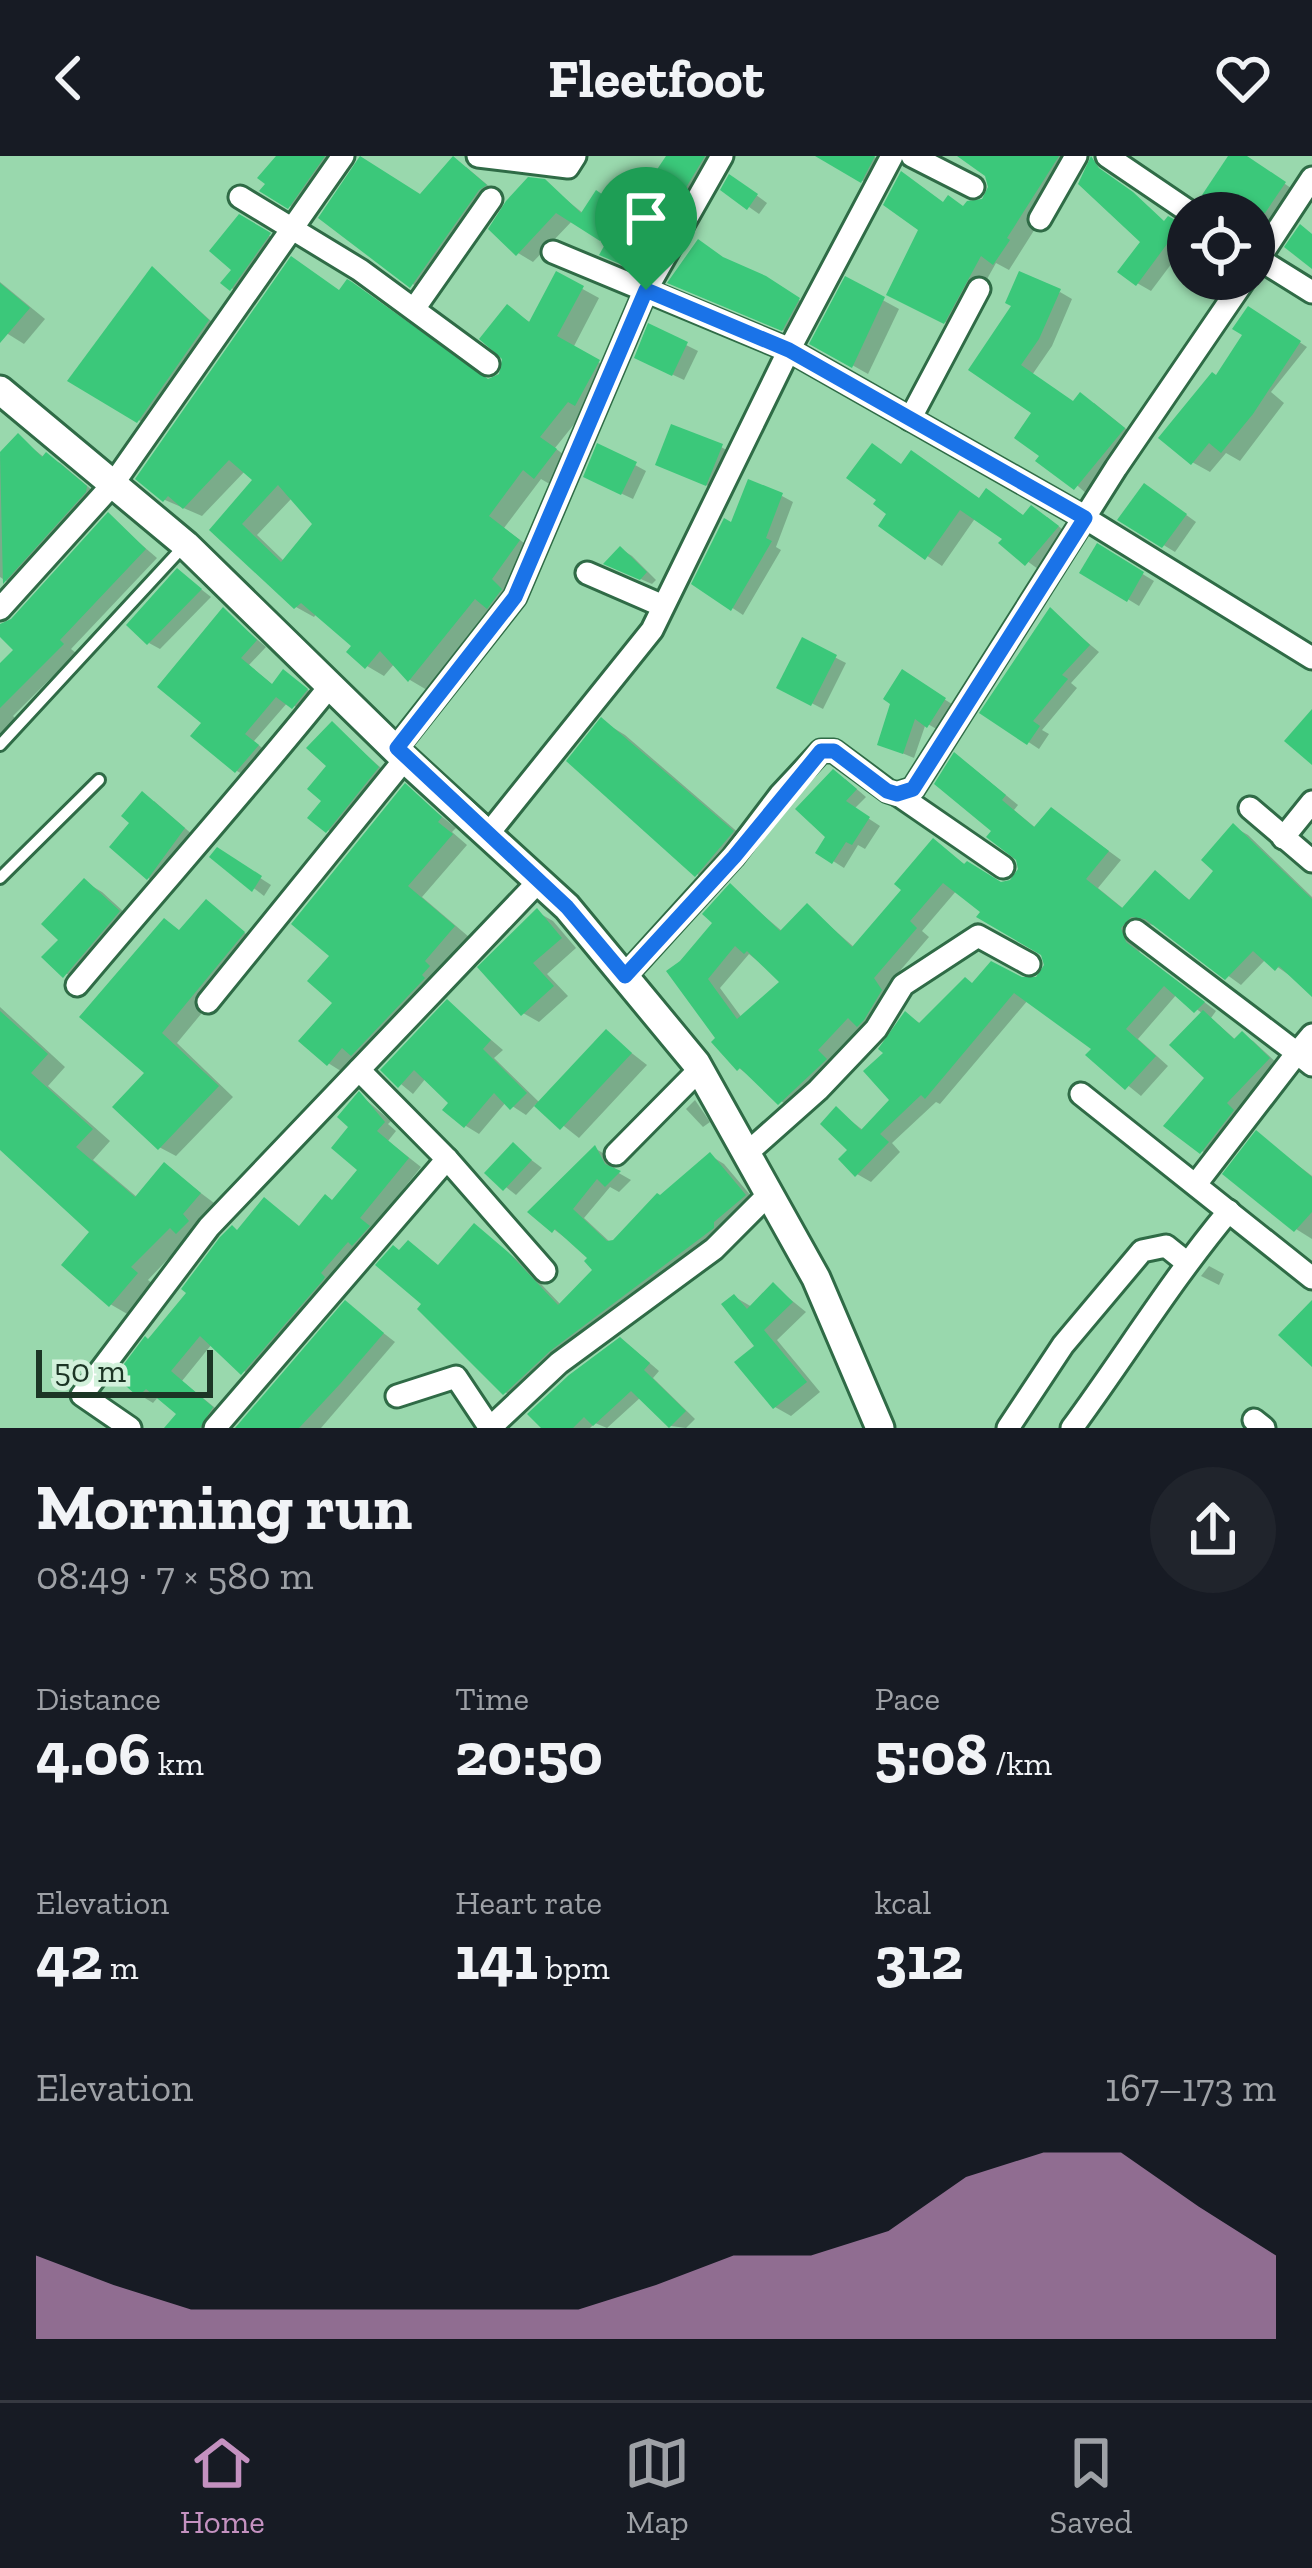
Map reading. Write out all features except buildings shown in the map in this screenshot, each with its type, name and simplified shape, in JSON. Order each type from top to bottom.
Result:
[{"type":"street","points":[[478,156],[568,167],[575,156]]},
{"type":"street","points":[[405,759],[397,748],[515,597],[646,290],[722,156]]},
{"type":"street","points":[[489,833],[652,630],[789,350],[892,156]]},
{"type":"street","points":[[912,156],[973,187]]},
{"type":"street","points":[[1040,219],[1076,156]]},
{"type":"street","points":[[1106,156],[1167,197]]},
{"type":"street","points":[[0,609],[113,484],[343,157]]},
{"type":"street","points":[[1275,232],[1312,178]]},
{"type":"street","points":[[241,197],[360,270],[488,364]]},
{"type":"street","points":[[414,309],[491,199]]},
{"type":"street","points":[[554,251],[789,350],[1085,518],[1312,658]]},
{"type":"street","points":[[1275,271],[1312,292]]},
{"type":"street","points":[[910,419],[979,289]]},
{"type":"street","points":[[897,794],[913,789],[1231,300]]},
{"type":"street","points":[[0,390],[186,545],[405,759],[567,907],[700,1070],[816,1278],[880,1428]]},
{"type":"street","points":[[587,573],[663,606]]},
{"type":"street","points":[[77,985],[246,791],[330,686]]},
{"type":"street","points":[[625,976],[734,857],[821,751],[834,751],[1003,867]]},
{"type":"street","points":[[208,1002],[405,759]]},
{"type":"street","points":[[1283,838],[1312,802]]},
{"type":"street","points":[[1250,808],[1312,861]]},
{"type":"street","points":[[130,1428],[82,1395],[208,1227],[539,881]]},
{"type":"street","points":[[1136,931],[1307,1051],[1196,1184]]},
{"type":"street","points":[[747,1154],[818,1090],[875,1029],[903,985],[960,946],[978,936],[1030,964]]},
{"type":"street","points":[[358,1070],[447,1159],[544,1270]]},
{"type":"street","points":[[616,1154],[700,1070]]},
{"type":"street","points":[[1081,1094],[1312,1278]]},
{"type":"street","points":[[214,1428],[447,1159]]},
{"type":"street","points":[[397,1396],[456,1377],[490,1428],[559,1363],[714,1249],[769,1194]]},
{"type":"street","points":[[1072,1428],[1186,1262],[1229,1211]]},
{"type":"street","points":[[1008,1428],[1063,1345],[1142,1251],[1166,1246],[1186,1262]]},
{"type":"lane","points":[[0,746],[186,545]]},
{"type":"lane","points":[[0,878],[100,780]]},
{"type":"route","points":[[646,290],[789,350],[1085,518],[913,789],[897,794],[887,791],[834,751],[821,751],[734,857],[625,976],[567,907],[397,748],[515,597],[646,290]]}]
